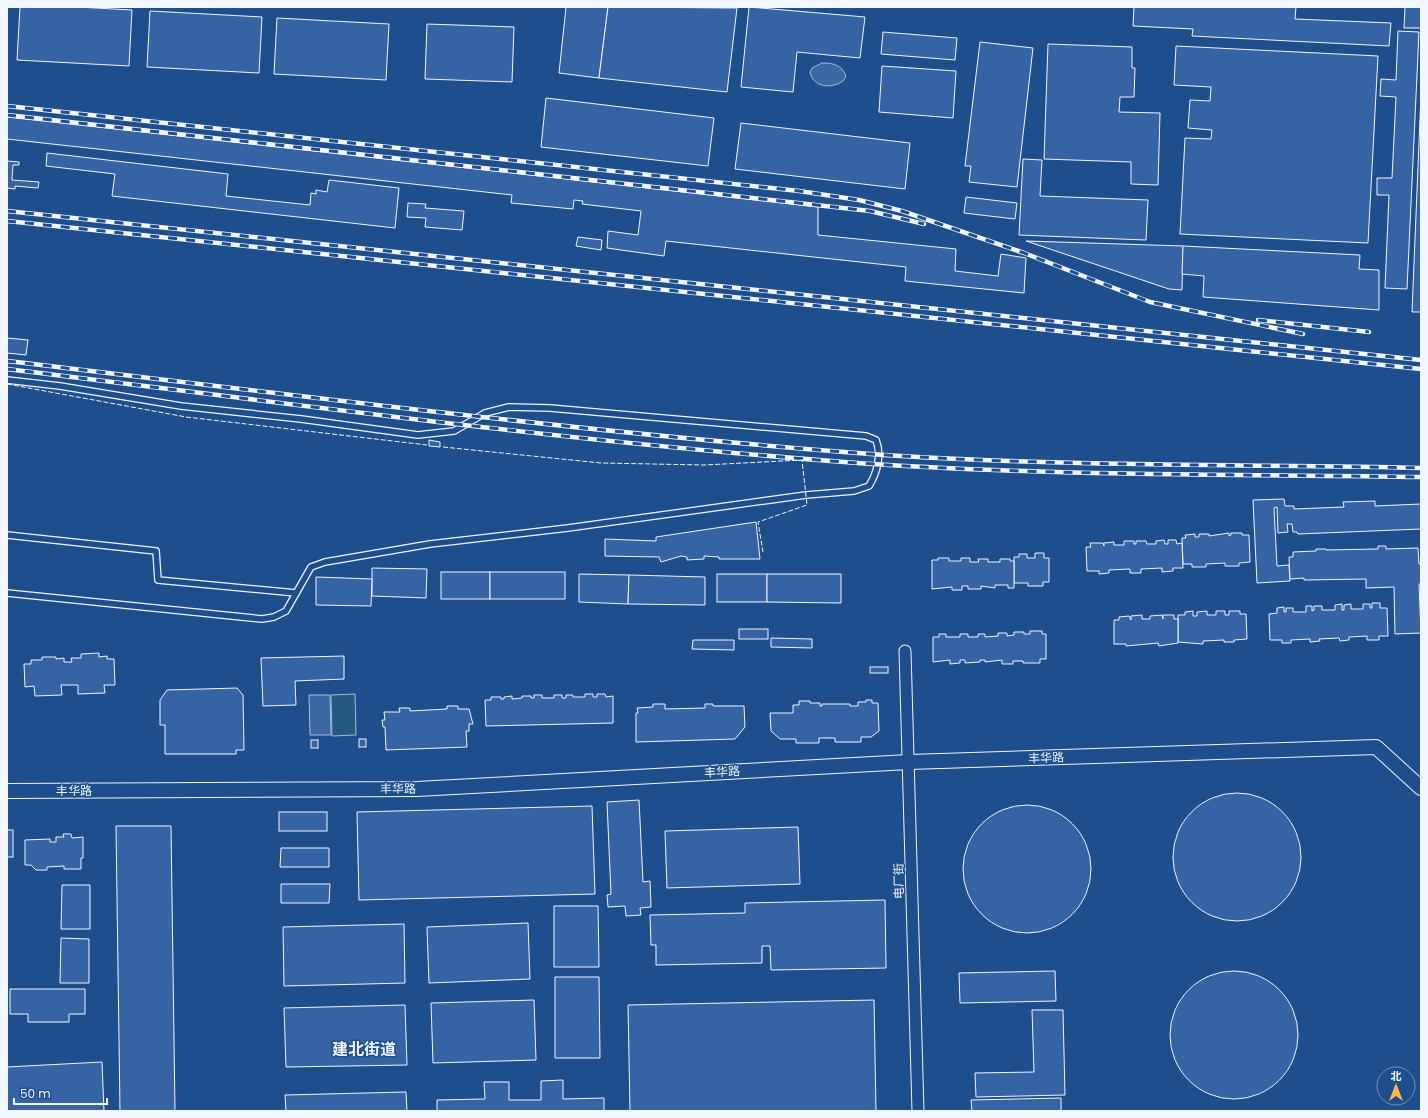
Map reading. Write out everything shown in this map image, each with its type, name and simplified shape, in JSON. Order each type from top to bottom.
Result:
[{"type":"street","name":"电厂街","points":[[905,651],[918,1111]]},
{"type":"street","name":"丰华路","points":[[7,791],[417,789],[909,762],[1376,747],[1421,788]]},
{"type":"lane","points":[[7,380],[60,386],[181,406],[301,419],[418,435],[454,431],[486,413],[509,407],[550,408],[866,436],[876,440],[880,449],[875,476],[869,486],[854,491],[806,495],[568,528],[430,544],[325,562],[311,567],[286,611],[262,619],[7,593]]},
{"type":"lane","points":[[7,535],[156,551],[158,580],[296,593]]},
{"type":"shaded area","points":[[822,63],[830,63],[840,67],[846,76],[843,81],[839,84],[824,86],[815,81],[810,72],[812,68]]},
{"type":"shaded area","points":[[355,694],[356,735],[332,736],[331,695]]},
{"type":"shaded area","points":[[309,695],[330,695],[331,735],[310,735]]},
{"type":"building","points":[[20,7],[77,7],[132,10],[129,66],[17,60]]},
{"type":"building","points":[[566,7],[608,7],[599,78],[559,73]]},
{"type":"building","points":[[608,7],[737,8],[727,92],[599,78]]},
{"type":"building","points":[[749,7],[865,17],[860,58],[797,52],[793,92],[741,87]]},
{"type":"building","points":[[1134,7],[1296,7],[1295,19],[1391,23],[1389,46],[1192,36],[1193,29],[1133,26]]},
{"type":"building","points":[[1405,7],[1421,7],[1421,28],[1404,28]]},
{"type":"building","points":[[150,11],[262,17],[259,73],[147,67]]},
{"type":"building","points":[[277,18],[389,24],[386,80],[274,74]]},
{"type":"building","points":[[427,24],[514,27],[512,82],[425,79]]},
{"type":"building","points":[[1398,31],[1419,32],[1407,289],[1385,288],[1389,195],[1377,195],[1377,178],[1392,178],[1396,97],[1380,96],[1381,79],[1396,80]]},
{"type":"building","points":[[883,32],[957,38],[955,60],[881,54]]},
{"type":"building","points":[[980,42],[1033,48],[1017,187],[969,182],[971,166],[965,166]]},
{"type":"building","points":[[1048,44],[1132,47],[1132,68],[1135,68],[1134,97],[1120,97],[1119,112],[1160,113],[1158,185],[1131,184],[1131,162],[1044,159]]},
{"type":"building","points":[[1176,46],[1378,56],[1368,243],[1180,234],[1185,138],[1211,139],[1212,130],[1188,128],[1190,100],[1210,101],[1211,87],[1174,85]]},
{"type":"building","points":[[882,66],[956,71],[953,118],[879,112]]},
{"type":"building","points":[[1421,94],[1421,312],[1412,312]]},
{"type":"building","points":[[546,98],[714,118],[708,166],[541,147]]},
{"type":"building","points":[[7,117],[818,207],[818,235],[956,249],[955,271],[998,276],[1001,254],[1026,258],[1024,293],[905,281],[906,267],[666,241],[664,256],[607,248],[608,231],[638,235],[641,211],[582,204],[583,201],[574,200],[573,209],[511,203],[512,195],[7,139]]},
{"type":"building","points":[[741,123],[910,143],[905,189],[735,169]]},
{"type":"building","points":[[47,153],[228,174],[226,196],[310,205],[311,193],[316,194],[316,190],[327,192],[329,180],[399,188],[395,228],[112,196],[115,174],[46,166]]},
{"type":"building","points":[[1023,159],[1042,160],[1040,196],[1148,200],[1146,240],[1019,235]]},
{"type":"building","points":[[7,161],[19,162],[19,165],[13,165],[12,180],[39,182],[38,188],[15,186],[15,189],[7,188]]},
{"type":"building","points":[[966,197],[1017,203],[1015,219],[964,213]]},
{"type":"building","points":[[408,203],[426,204],[425,208],[464,211],[462,230],[425,227],[426,218],[407,217]]},
{"type":"building","points":[[578,237],[602,240],[601,250],[576,246]]},
{"type":"building","points":[[1026,241],[1183,246],[1182,290],[1169,289]]},
{"type":"building","points":[[1183,246],[1360,255],[1359,269],[1379,270],[1379,310],[1203,297],[1204,276],[1182,274]]},
{"type":"building","points":[[7,338],[28,340],[26,355],[7,353]]},
{"type":"building","points":[[429,440],[440,442],[440,447],[429,446]]},
{"type":"building","points":[[1284,499],[1285,506],[1294,506],[1294,509],[1344,507],[1343,502],[1375,501],[1375,506],[1421,504],[1421,529],[1298,534],[1297,532],[1293,532],[1292,524],[1287,524],[1288,532],[1278,533],[1277,507],[1274,508],[1277,566],[1289,565],[1290,581],[1257,583],[1253,500]]},
{"type":"building","points":[[756,522],[760,559],[719,559],[719,557],[704,556],[704,559],[687,560],[687,557],[681,556],[661,562],[659,557],[605,556],[605,539],[656,541],[656,537]]},
{"type":"building","points":[[1229,533],[1229,536],[1231,533],[1242,533],[1242,535],[1249,535],[1250,562],[1239,563],[1239,566],[1225,566],[1225,563],[1206,564],[1206,567],[1192,567],[1192,564],[1183,564],[1182,538],[1186,538],[1185,535],[1195,534],[1195,537],[1199,537],[1199,534],[1209,534],[1209,536]]},
{"type":"building","points":[[1164,540],[1165,544],[1168,544],[1168,540],[1176,540],[1177,544],[1182,543],[1183,568],[1173,568],[1173,571],[1162,572],[1162,568],[1141,569],[1141,573],[1130,573],[1130,569],[1109,570],[1109,573],[1099,574],[1099,571],[1087,571],[1086,547],[1091,547],[1090,543],[1103,543],[1104,546],[1104,543],[1114,542],[1114,545],[1124,545],[1124,541],[1134,541],[1134,544],[1136,544],[1136,541],[1146,541],[1147,544],[1156,544],[1156,541]]},
{"type":"building","points":[[1378,546],[1386,546],[1386,549],[1418,548],[1419,564],[1421,564],[1421,584],[1419,584],[1421,633],[1395,634],[1394,587],[1366,588],[1366,579],[1290,579],[1289,557],[1293,557],[1293,552],[1316,551],[1316,549],[1378,549]]},
{"type":"building","points":[[1035,553],[1044,553],[1044,558],[1049,558],[1049,582],[1043,582],[1043,586],[1028,586],[1028,583],[1014,583],[1014,557],[1019,557],[1019,554],[1027,554],[1027,558],[1035,558]]},
{"type":"building","points":[[938,558],[949,558],[949,561],[961,561],[961,558],[970,558],[970,562],[979,562],[978,559],[988,559],[988,562],[1000,562],[1000,559],[1010,559],[1010,561],[1014,561],[1014,588],[1008,588],[1008,585],[995,585],[995,588],[981,586],[981,589],[968,589],[968,586],[962,586],[962,590],[952,590],[952,587],[932,589],[932,560],[938,560]]},
{"type":"building","points":[[372,568],[427,569],[426,598],[372,596]]},
{"type":"building","points":[[441,572],[490,572],[490,599],[441,599]]},
{"type":"building","points":[[490,572],[565,572],[565,599],[490,599]]},
{"type":"building","points":[[579,574],[629,575],[628,604],[579,602]]},
{"type":"building","points":[[717,574],[767,574],[767,602],[717,602]]},
{"type":"building","points":[[767,574],[841,574],[841,603],[767,602]]},
{"type":"building","points":[[629,575],[705,577],[705,605],[628,604]]},
{"type":"building","points":[[316,577],[372,579],[371,606],[316,605]]},
{"type":"building","points":[[1372,603],[1380,603],[1380,608],[1387,608],[1388,636],[1379,636],[1379,640],[1367,640],[1367,636],[1349,637],[1349,640],[1340,641],[1339,638],[1319,639],[1320,641],[1310,642],[1310,639],[1291,640],[1291,643],[1282,643],[1282,640],[1270,640],[1269,614],[1277,613],[1277,608],[1284,607],[1284,612],[1286,612],[1286,608],[1293,608],[1293,612],[1306,612],[1306,606],[1312,606],[1312,611],[1314,610],[1314,606],[1322,606],[1322,610],[1335,610],[1335,605],[1342,604],[1342,610],[1344,610],[1344,605],[1351,604],[1351,609],[1363,609],[1363,604],[1370,604],[1370,608],[1372,608]]},
{"type":"building","points":[[1193,611],[1193,616],[1197,616],[1197,612],[1207,611],[1207,615],[1216,615],[1216,611],[1225,611],[1225,615],[1229,615],[1229,611],[1240,611],[1240,614],[1246,614],[1247,639],[1234,640],[1234,642],[1224,642],[1224,640],[1203,641],[1203,644],[1178,642],[1178,615],[1185,615],[1185,612]]},
{"type":"building","points":[[1142,615],[1142,619],[1150,619],[1150,616],[1162,615],[1163,619],[1163,615],[1174,615],[1174,619],[1178,619],[1178,643],[1159,646],[1158,643],[1126,646],[1126,644],[1114,644],[1114,620],[1119,620],[1119,617],[1129,616],[1131,620],[1131,616]]},
{"type":"building","points":[[739,629],[768,629],[768,639],[739,639]]},
{"type":"building","points":[[1030,631],[1042,631],[1042,634],[1046,634],[1046,659],[1040,659],[1040,663],[1023,663],[1023,661],[1013,661],[1013,664],[1002,664],[1002,660],[985,662],[985,660],[980,660],[980,662],[965,663],[965,660],[960,660],[960,663],[950,664],[950,660],[933,662],[933,637],[939,637],[939,634],[946,634],[946,637],[960,637],[960,634],[968,634],[968,637],[978,637],[978,634],[985,634],[985,637],[998,636],[998,633],[1007,633],[1007,636],[1014,635],[1014,632],[1024,632],[1024,634],[1030,634]]},
{"type":"building","points":[[771,638],[812,639],[812,648],[771,647]]},
{"type":"building","points":[[693,640],[734,640],[734,650],[692,649]]},
{"type":"building","points":[[99,653],[99,657],[107,656],[107,659],[114,659],[115,685],[104,685],[105,693],[78,694],[78,685],[61,685],[62,695],[35,696],[34,686],[25,687],[24,664],[31,664],[31,660],[42,660],[42,657],[56,657],[56,659],[64,658],[64,662],[72,662],[71,658],[81,658],[81,654]]},
{"type":"building","points":[[344,656],[344,679],[295,681],[296,705],[263,706],[261,658]]},
{"type":"building","points":[[870,667],[888,667],[888,673],[870,673]]},
{"type":"building","points":[[237,688],[243,695],[244,750],[236,750],[236,754],[165,754],[165,725],[160,725],[160,700],[167,690]]},
{"type":"building","points":[[585,694],[593,694],[593,697],[597,697],[597,694],[605,694],[606,697],[613,696],[613,723],[486,726],[485,700],[491,700],[491,697],[501,697],[501,699],[504,699],[504,697],[512,696],[512,699],[522,698],[522,696],[531,696],[531,698],[534,698],[534,695],[542,695],[542,698],[554,698],[554,695],[562,695],[562,698],[566,698],[566,695],[573,695],[573,697],[585,697]]},
{"type":"building","points":[[866,700],[872,700],[872,703],[878,703],[879,731],[871,737],[861,737],[861,742],[835,742],[835,738],[819,738],[819,743],[796,743],[796,739],[780,739],[771,731],[770,713],[793,713],[793,705],[799,705],[799,701],[820,703],[820,706],[822,706],[822,704],[850,704],[850,706],[858,706],[858,702],[866,702]]},
{"type":"building","points":[[653,704],[665,704],[665,709],[705,708],[705,704],[713,704],[713,706],[744,706],[745,727],[735,739],[636,742],[637,708],[653,707]]},
{"type":"building","points":[[447,706],[458,706],[458,709],[469,709],[473,724],[469,724],[469,731],[466,731],[467,747],[386,750],[385,727],[383,727],[382,720],[385,720],[384,712],[400,712],[399,708],[410,708],[410,711],[447,709]]},
{"type":"building","points":[[359,739],[366,739],[366,747],[359,747]]},
{"type":"building","points":[[311,740],[318,740],[318,748],[311,748]]},
{"type":"building","points":[[1237,793],[1261,798],[1282,812],[1296,833],[1301,857],[1296,881],[1282,902],[1261,916],[1237,921],[1213,916],[1192,902],[1178,881],[1173,857],[1178,833],[1192,812],[1213,798]]},
{"type":"building","points":[[639,800],[643,882],[650,881],[651,907],[640,908],[641,915],[626,916],[625,906],[608,907],[607,895],[611,894],[607,802]]},
{"type":"building","points":[[1027,805],[1051,810],[1072,824],[1086,845],[1091,869],[1086,893],[1072,914],[1051,928],[1027,933],[1003,928],[982,914],[968,893],[963,869],[968,845],[982,824],[1003,810]]},
{"type":"building","points":[[592,806],[595,894],[359,900],[357,812]]},
{"type":"building","points":[[279,812],[327,812],[327,831],[279,831]]},
{"type":"building","points":[[116,826],[171,826],[175,1111],[120,1111]]},
{"type":"building","points":[[798,827],[800,884],[667,888],[665,831]]},
{"type":"building","points":[[7,830],[13,830],[13,857],[7,857]]},
{"type":"building","points":[[63,834],[71,834],[72,838],[83,837],[83,858],[81,858],[81,869],[64,869],[64,866],[47,867],[47,870],[36,870],[31,865],[25,865],[25,840],[50,839],[50,842],[56,842],[56,837],[64,837]]},
{"type":"building","points":[[281,848],[329,848],[329,867],[280,867]]},
{"type":"building","points":[[281,884],[330,884],[329,903],[281,903]]},
{"type":"building","points":[[62,885],[90,885],[90,929],[61,929]]},
{"type":"building","points":[[885,900],[886,968],[771,970],[770,946],[762,946],[762,963],[656,965],[656,945],[651,945],[650,915],[745,913],[745,903]]},
{"type":"building","points":[[554,906],[598,906],[599,967],[554,967]]},
{"type":"building","points":[[528,923],[530,979],[429,983],[427,927]]},
{"type":"building","points":[[404,924],[405,983],[284,986],[283,927]]},
{"type":"building","points":[[61,938],[89,939],[89,983],[60,983]]},
{"type":"building","points":[[1055,971],[1056,1001],[960,1003],[959,973]]},
{"type":"building","points":[[1234,971],[1258,976],[1279,990],[1293,1011],[1298,1035],[1293,1059],[1279,1080],[1258,1094],[1234,1099],[1210,1094],[1189,1080],[1175,1059],[1170,1035],[1175,1011],[1189,990],[1210,976]]},
{"type":"building","points":[[555,977],[599,977],[600,1058],[555,1058]]},
{"type":"building","points":[[10,989],[85,989],[85,1014],[69,1014],[69,1022],[28,1022],[28,1014],[10,1014]]},
{"type":"building","points":[[534,1000],[536,1060],[433,1063],[431,1003]]},
{"type":"building","points":[[874,1000],[876,1111],[630,1111],[628,1005]]},
{"type":"building","points":[[405,1005],[407,1065],[286,1067],[284,1008]]},
{"type":"building","points":[[1032,1010],[1063,1010],[1065,1095],[976,1097],[975,1073],[1034,1072]]},
{"type":"building","points":[[102,1062],[104,1111],[7,1111],[7,1067]]},
{"type":"building","points":[[563,1080],[563,1099],[604,1098],[604,1111],[437,1111],[437,1100],[485,1099],[484,1082],[509,1082],[509,1100],[541,1100],[541,1081]]},
{"type":"building","points":[[406,1092],[407,1111],[286,1111],[285,1095]]},
{"type":"building","points":[[1061,1098],[1061,1111],[972,1111],[971,1100]]},
{"type":"railway","points":[[7,106],[799,191],[859,200],[902,211],[1024,253],[1150,302],[1303,334]]},
{"type":"railway","points":[[7,115],[870,211],[924,224]]},
{"type":"railway","points":[[7,211],[1421,360]]},
{"type":"railway","points":[[7,221],[1421,369]]},
{"type":"railway","points":[[1258,320],[1369,332]]},
{"type":"railway","points":[[7,361],[530,422],[844,452],[916,457],[1060,463],[1421,468]]},
{"type":"railway","points":[[7,369],[320,408],[529,432],[844,462],[916,467],[1060,472],[1421,477]]},
{"type":"fence","points":[[7,384],[186,417],[427,445]]},
{"type":"fence","points":[[443,447],[601,463],[704,465],[802,460],[807,505],[758,522],[763,552]]},
{"type":"district","name":"建北街道","points":[[364,1049]]}]
